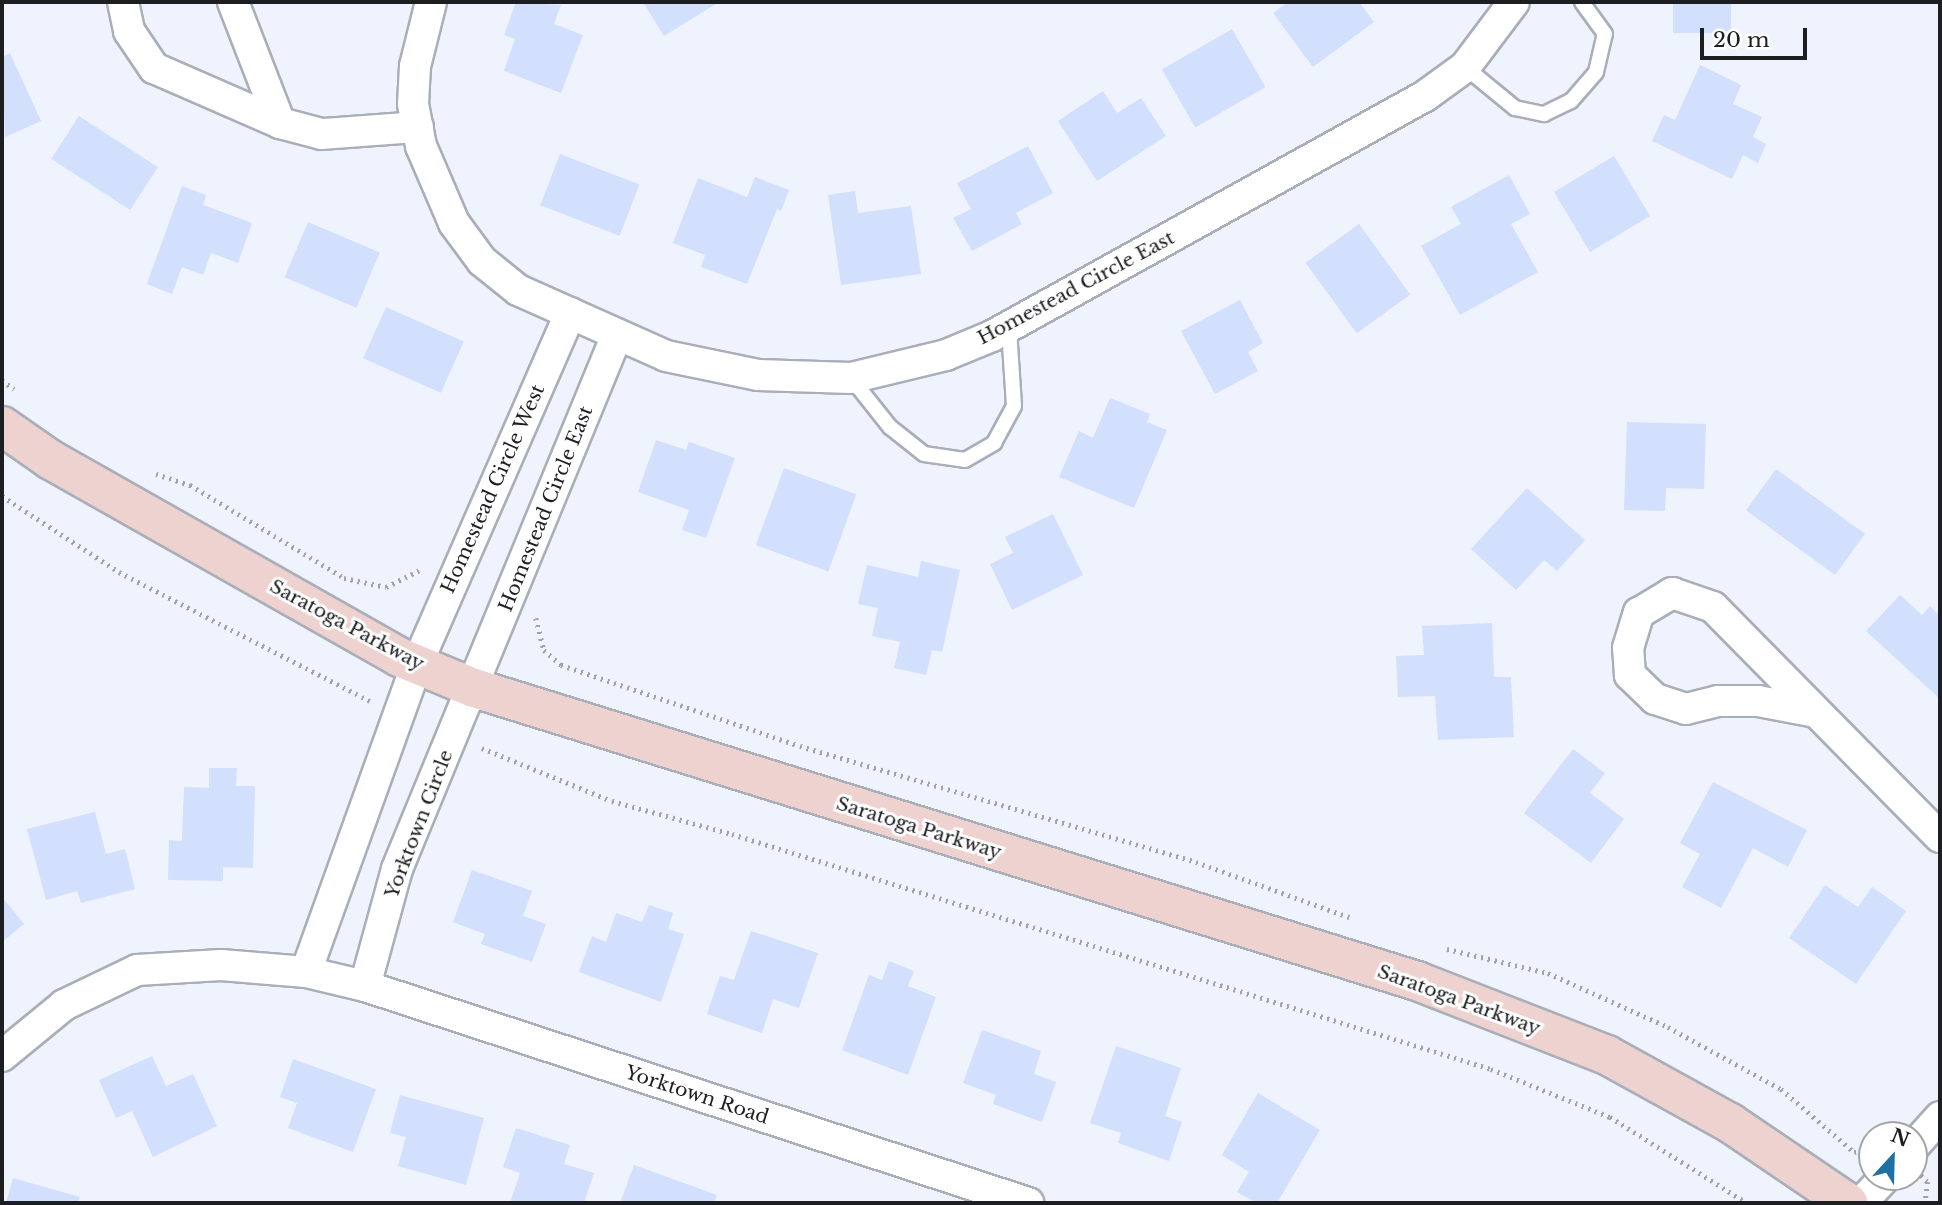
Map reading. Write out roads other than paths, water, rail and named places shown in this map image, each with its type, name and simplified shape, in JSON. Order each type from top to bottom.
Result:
[{"type":"street","points":[[123,2],[129,31],[154,68],[280,123],[322,134],[418,127]]},
{"type":"street","points":[[233,2],[280,123]]},
{"type":"street","points":[[430,2],[415,66],[418,127],[432,179],[454,223],[482,261],[518,289],[617,335]]},
{"type":"street","name":"Homestead Circle East","points":[[474,688],[617,335],[666,356],[758,375],[851,378],[946,355],[1009,328],[1424,96],[1465,67],[1514,2]]},
{"type":"street","name":"Homestead Circle West","points":[[417,664],[570,313]]},
{"type":"street","name":"Saratoga Parkway","points":[[2,426],[51,460],[417,664],[474,688],[1417,981],[1607,1055],[1730,1123],[1847,1203]]},
{"type":"street","points":[[1816,712],[1758,701],[1718,701],[1686,709],[1655,699],[1630,675],[1628,648],[1639,612],[1672,593],[1713,607],[1940,837]]},
{"type":"street","points":[[306,972],[417,664]]},
{"type":"street","name":"Yorktown Circle","points":[[365,986],[397,869],[474,688]]},
{"type":"street","points":[[2,1056],[64,1004],[137,970],[222,964],[306,972],[365,986]]},
{"type":"street","name":"Yorktown Road","points":[[365,986],[1028,1203]]},
{"type":"street","points":[[1928,1130],[1940,1117]]},
{"type":"lane","points":[[1465,67],[1515,108],[1544,114],[1571,101],[1596,72],[1605,34],[1582,2]]},
{"type":"lane","points":[[851,378],[890,427],[924,454],[965,460],[994,443],[1014,406],[1009,328]]}]
